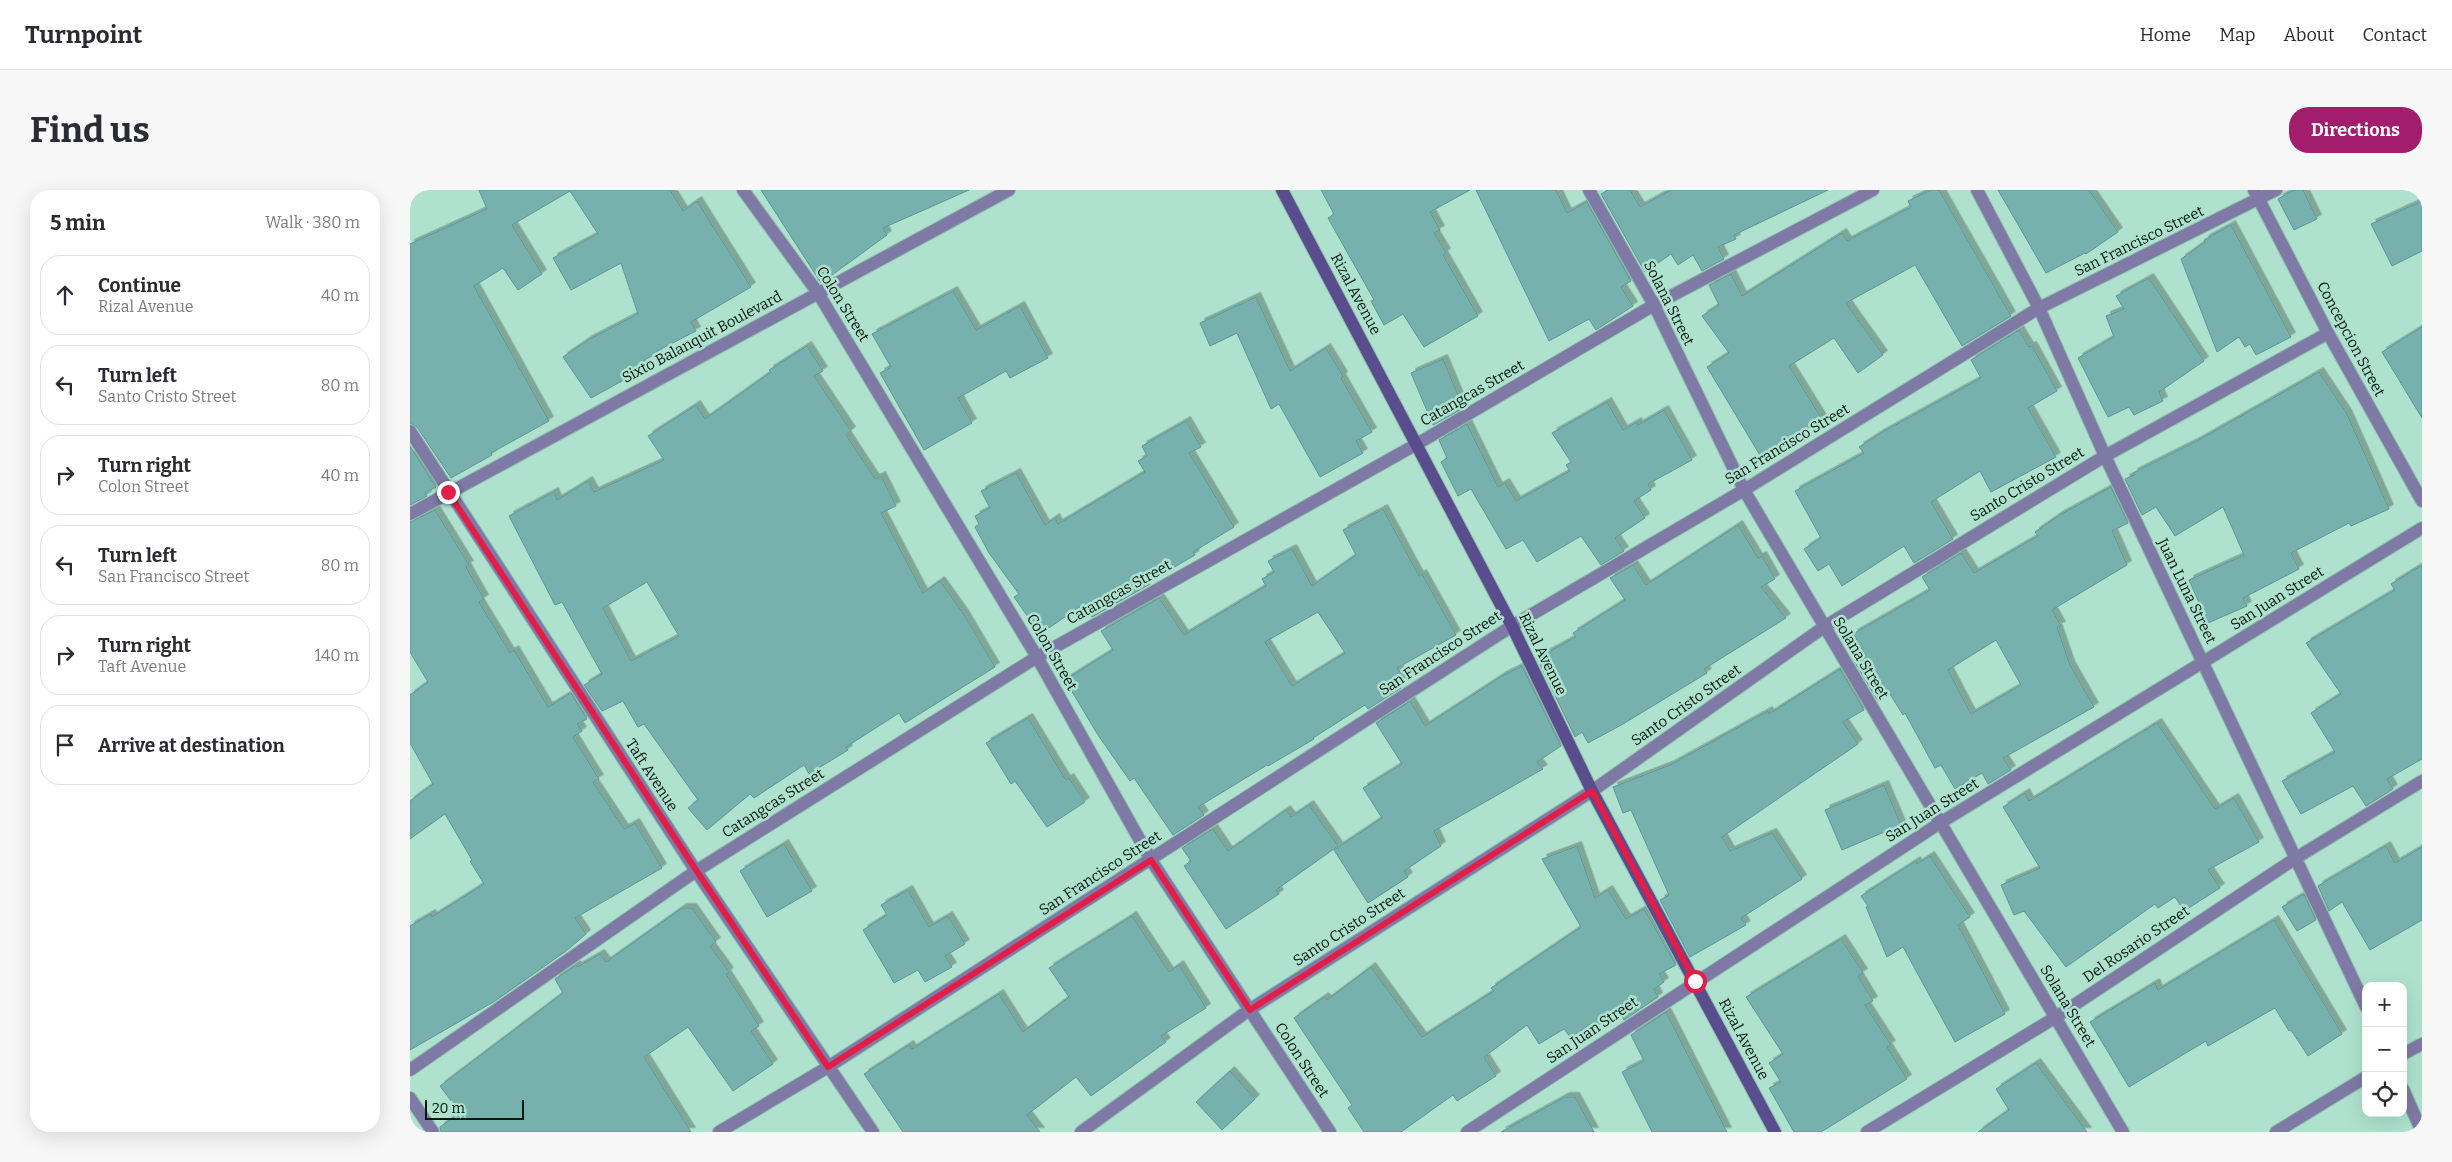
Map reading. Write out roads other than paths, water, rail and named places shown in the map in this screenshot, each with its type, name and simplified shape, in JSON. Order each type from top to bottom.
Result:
[{"type":"street","name":"Colon Street","points":[[743,190],[818,293],[1037,657],[1151,860],[1330,1132]]},
{"type":"street","name":"Sixto Balanquit Boulevard","points":[[410,514],[1009,190]]},
{"type":"street","name":"Rizal Avenue","points":[[1282,190],[1512,626],[1592,791],[1775,1132]]},
{"type":"street","name":"Solana Street","points":[[1589,190],[1654,305],[1744,490],[2124,1132]]},
{"type":"street","name":"Catangcas Street","points":[[410,1070],[696,870],[1037,657],[1417,444],[1654,305],[1873,190]]},
{"type":"street","name":"Juan Luna Street","points":[[1977,190],[2039,308],[2105,456],[2362,999]]},
{"type":"street","name":"San Francisco Street","points":[[719,1132],[828,1067],[1512,626],[1744,490],[2039,308],[2257,195],[2276,190]]},
{"type":"street","name":"Concepcion Street","points":[[2257,195],[2328,333],[2422,501]]},
{"type":"street","name":"Santo Cristo Street","points":[[1081,1132],[1250,1010],[1592,791],[1824,627],[2105,456],[2328,333]]},
{"type":"street","name":"Taft Avenue","points":[[410,431],[696,870],[873,1132]]},
{"type":"street","name":"San Juan Street","points":[[1467,1132],[1695,981],[1940,823],[2422,528]]},
{"type":"street","name":"Del Rosario Street","points":[[1867,1132],[2056,1016],[2296,858],[2422,781]]},
{"type":"street","points":[[2407,1052],[2422,1044]]},
{"type":"street","points":[[2276,1132],[2362,1078]]},
{"type":"street","points":[[410,1098],[433,1132]]},
{"type":"street","points":[[2407,1098],[2422,1132]]}]
